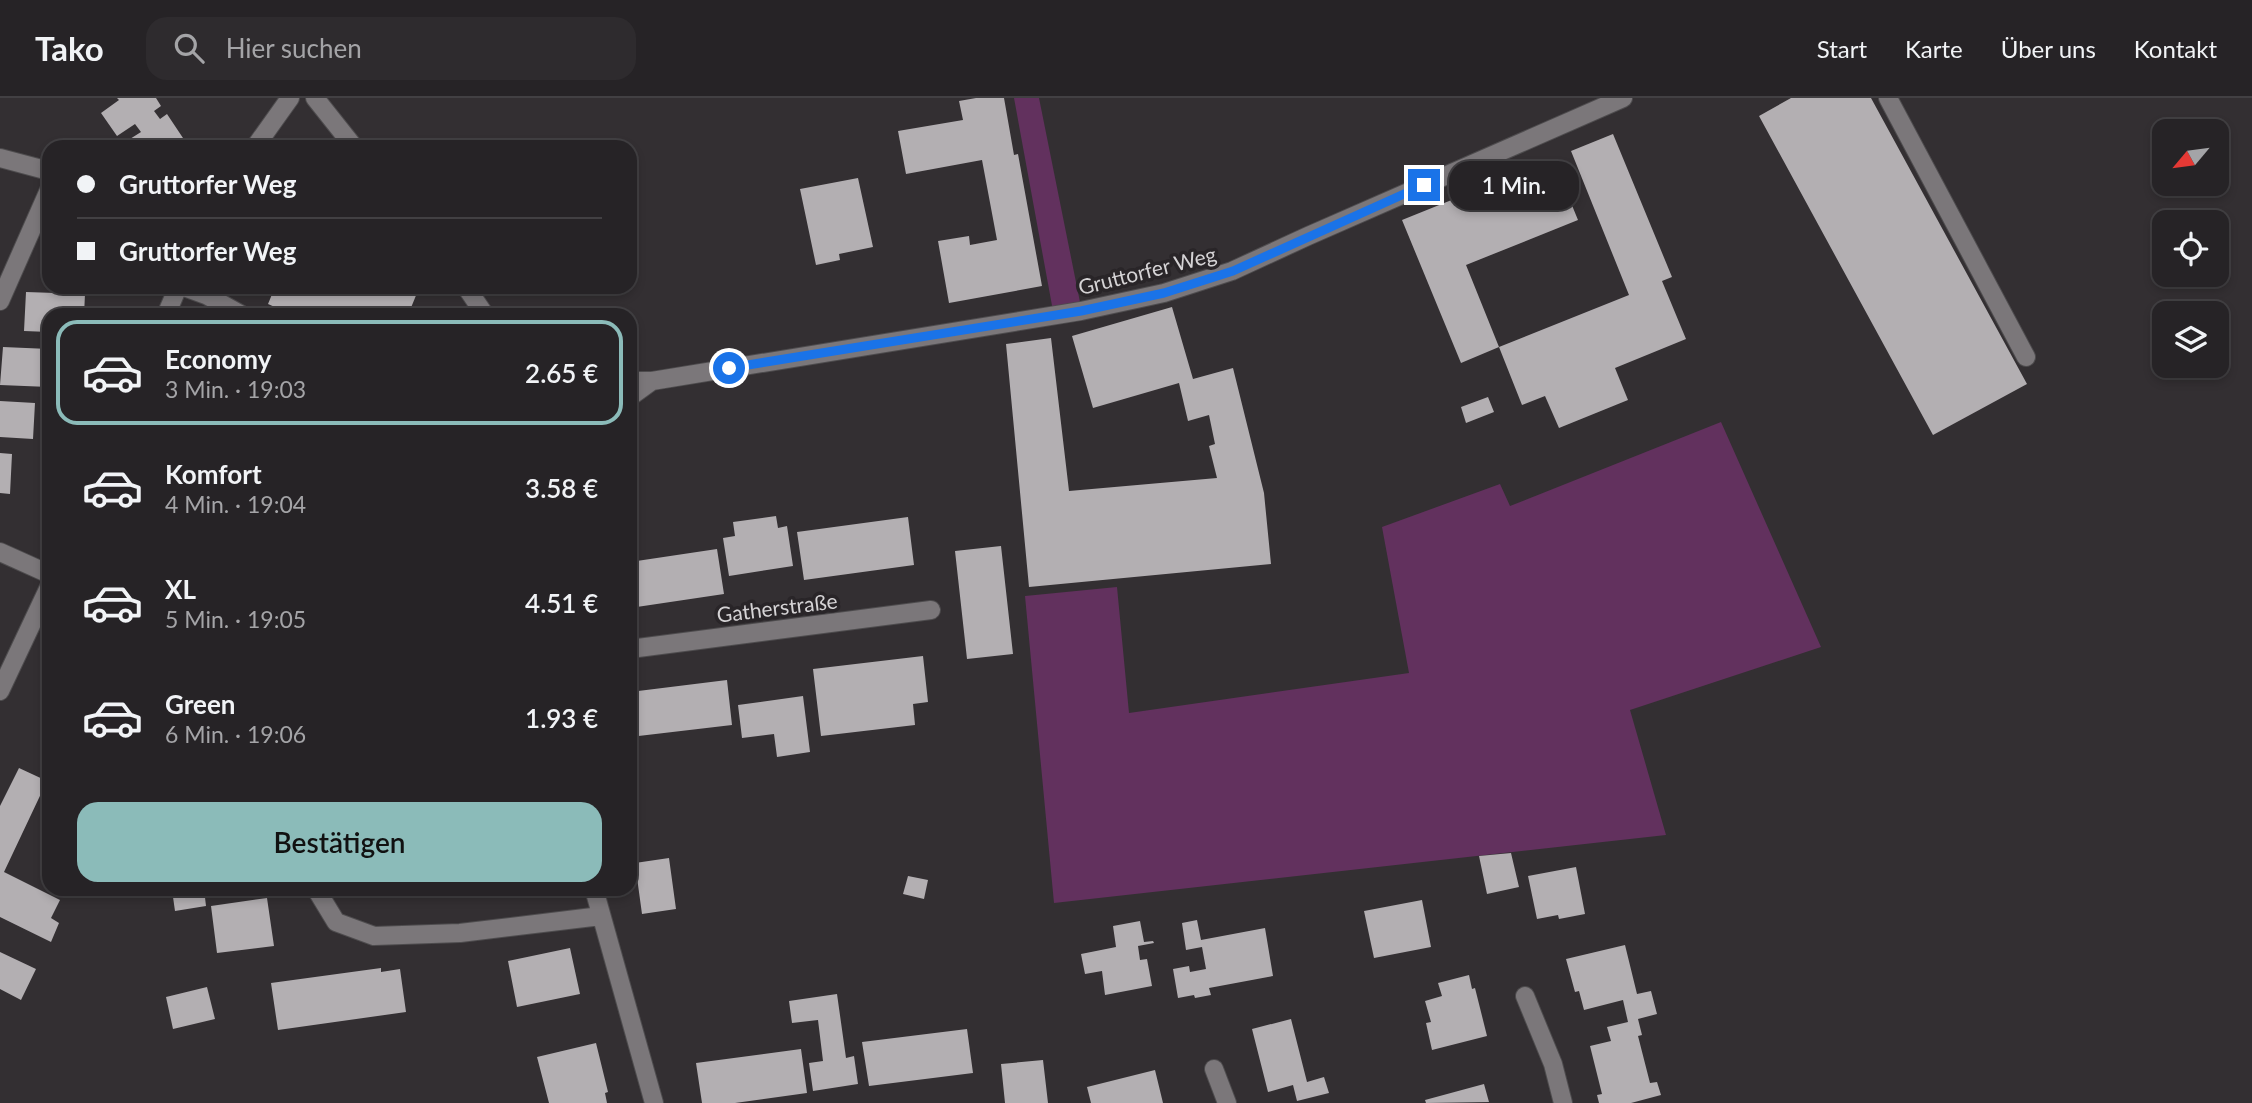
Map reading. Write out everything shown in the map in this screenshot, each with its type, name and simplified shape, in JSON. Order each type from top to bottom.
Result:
[{"type":"street","points":[[260,140],[290,98]]},
{"type":"street","points":[[315,98],[348,140]]},
{"type":"street","name":"Gruttorfer Weg","points":[[637,381],[652,382],[1081,311],[1164,293],[1233,271],[1623,98]]},
{"type":"street","points":[[1888,98],[2026,357]]},
{"type":"street","points":[[0,158],[42,169]]},
{"type":"street","points":[[0,301],[42,206]]},
{"type":"street","points":[[203,294],[229,308]]},
{"type":"street","name":"Gruttorfer Weg","points":[[637,392],[652,382]]},
{"type":"street","points":[[0,552],[42,572]]},
{"type":"street","points":[[0,691],[42,602]]},
{"type":"street","name":"Gatherstraße","points":[[637,648],[930,610]]},
{"type":"street","points":[[320,896],[336,922],[374,936],[460,933],[601,916]]},
{"type":"street","points":[[596,896],[654,1103]]},
{"type":"street","points":[[1525,996],[1553,1063],[1563,1103]]},
{"type":"street","points":[[1214,1069],[1227,1103]]},
{"type":"shaded area","points":[[1014,98],[1039,98],[1081,307],[1053,311]]},
{"type":"shaded area","points":[[1721,422],[1821,647],[1630,710],[1666,835],[1054,903],[1025,596],[1117,587],[1129,713],[1409,673],[1382,527],[1500,484],[1510,506]]},
{"type":"building","points":[[117,98],[156,98],[161,106],[154,111],[160,119],[167,114],[184,140],[128,140],[141,132],[135,124],[117,136],[101,113],[119,100]]},
{"type":"building","points":[[1004,98],[1014,155],[1018,154],[1042,286],[949,303],[938,241],[969,236],[970,245],[997,240],[982,160],[906,174],[898,131],[963,120],[959,101]]},
{"type":"building","points":[[1791,98],[1871,98],[2027,384],[1933,435],[1759,116]]},
{"type":"building","points":[[1613,134],[1672,277],[1662,281],[1686,339],[1615,368],[1628,400],[1559,428],[1545,396],[1522,405],[1499,347],[1629,295],[1571,151]]},
{"type":"building","points":[[1553,159],[1578,220],[1466,265],[1499,347],[1461,363],[1402,220]]},
{"type":"building","points":[[858,178],[873,247],[839,254],[840,260],[816,265],[800,189]]},
{"type":"building","points":[[26,292],[85,294],[84,308],[42,308],[42,332],[24,331]]},
{"type":"building","points":[[272,294],[417,294],[411,308],[277,308],[268,304]]},
{"type":"building","points":[[1172,307],[1193,379],[1233,368],[1264,493],[1271,564],[1029,587],[1006,344],[1051,338],[1069,491],[1217,478],[1209,446],[1215,444],[1209,415],[1188,421],[1179,383],[1093,408],[1072,336]]},
{"type":"building","points":[[3,347],[42,349],[42,387],[0,385]]},
{"type":"building","points":[[1488,397],[1494,412],[1466,423],[1461,407]]},
{"type":"building","points":[[0,401],[35,403],[33,439],[0,437]]},
{"type":"building","points":[[0,453],[12,454],[10,494],[0,493]]},
{"type":"building","points":[[776,516],[778,528],[787,526],[793,566],[729,576],[723,538],[735,536],[733,522]]},
{"type":"building","points":[[908,517],[914,565],[804,580],[797,532]]},
{"type":"building","points":[[1001,546],[1013,654],[967,659],[955,551]]},
{"type":"building","points":[[717,549],[724,594],[637,607],[637,561]]},
{"type":"building","points":[[923,656],[928,702],[913,704],[915,725],[821,736],[813,669]]},
{"type":"building","points":[[727,680],[732,725],[637,736],[637,691]]},
{"type":"building","points":[[803,696],[810,752],[777,757],[774,734],[742,738],[738,705]]},
{"type":"building","points":[[19,768],[42,779],[42,792],[4,872],[42,891],[42,896],[52,896],[60,900],[51,918],[59,923],[51,942],[0,917],[0,806]]},
{"type":"building","points":[[1511,853],[1519,887],[1487,894],[1479,856]]},
{"type":"building","points":[[669,858],[676,909],[642,914],[637,863]]},
{"type":"building","points":[[1576,867],[1585,914],[1559,919],[1558,915],[1537,919],[1528,876]]},
{"type":"building","points":[[908,876],[928,880],[924,899],[903,894]]},
{"type":"building","points":[[173,896],[205,896],[206,906],[175,911]]},
{"type":"building","points":[[267,898],[274,946],[217,953],[211,906]]},
{"type":"building","points":[[1422,900],[1431,947],[1374,958],[1364,911]]},
{"type":"building","points":[[1197,920],[1201,940],[1265,928],[1273,976],[1209,988],[1211,995],[1178,998],[1173,969],[1189,966],[1190,972],[1206,969],[1202,947],[1186,950],[1182,923]]},
{"type":"building","points":[[1140,921],[1144,942],[1154,943],[1138,946],[1140,960],[1147,959],[1152,986],[1105,995],[1102,971],[1085,974],[1081,954],[1116,947],[1113,926]]},
{"type":"building","points":[[1625,945],[1637,994],[1651,991],[1657,1014],[1638,1019],[1642,1035],[1638,1036],[1650,1083],[1657,1082],[1661,1095],[1631,1103],[1599,1103],[1597,1095],[1602,1094],[1590,1046],[1611,1041],[1607,1027],[1628,1022],[1623,1000],[1584,1010],[1579,991],[1575,992],[1566,959]]},
{"type":"building","points":[[570,948],[580,994],[517,1007],[508,961]]},
{"type":"building","points":[[0,952],[36,969],[21,1000],[0,989]]},
{"type":"building","points":[[381,968],[381,972],[400,969],[406,1012],[278,1030],[271,983]]},
{"type":"building","points":[[1469,975],[1487,1036],[1432,1050],[1426,1023],[1431,1022],[1425,1001],[1442,996],[1438,983]]},
{"type":"building","points":[[207,987],[215,1019],[173,1029],[166,997]]},
{"type":"building","points":[[837,994],[846,1058],[854,1056],[858,1084],[813,1091],[809,1063],[823,1061],[818,1020],[792,1023],[789,1001]]},
{"type":"building","points":[[1291,1019],[1307,1082],[1324,1077],[1329,1093],[1297,1101],[1293,1085],[1268,1092],[1252,1029]]},
{"type":"building","points":[[967,1029],[973,1073],[869,1086],[862,1042]]},
{"type":"building","points":[[596,1043],[608,1092],[605,1093],[607,1103],[549,1103],[537,1057]]},
{"type":"building","points":[[801,1049],[807,1093],[735,1103],[702,1103],[696,1063]]},
{"type":"building","points":[[1043,1060],[1048,1103],[1005,1103],[1001,1064]]},
{"type":"building","points":[[1155,1070],[1163,1103],[1091,1103],[1087,1087]]},
{"type":"building","points":[[1484,1084],[1489,1102],[1426,1103],[1425,1100]]},
{"type":"route","points":[[729,368],[1081,311],[1164,293],[1233,271],[1424,185]]}]
